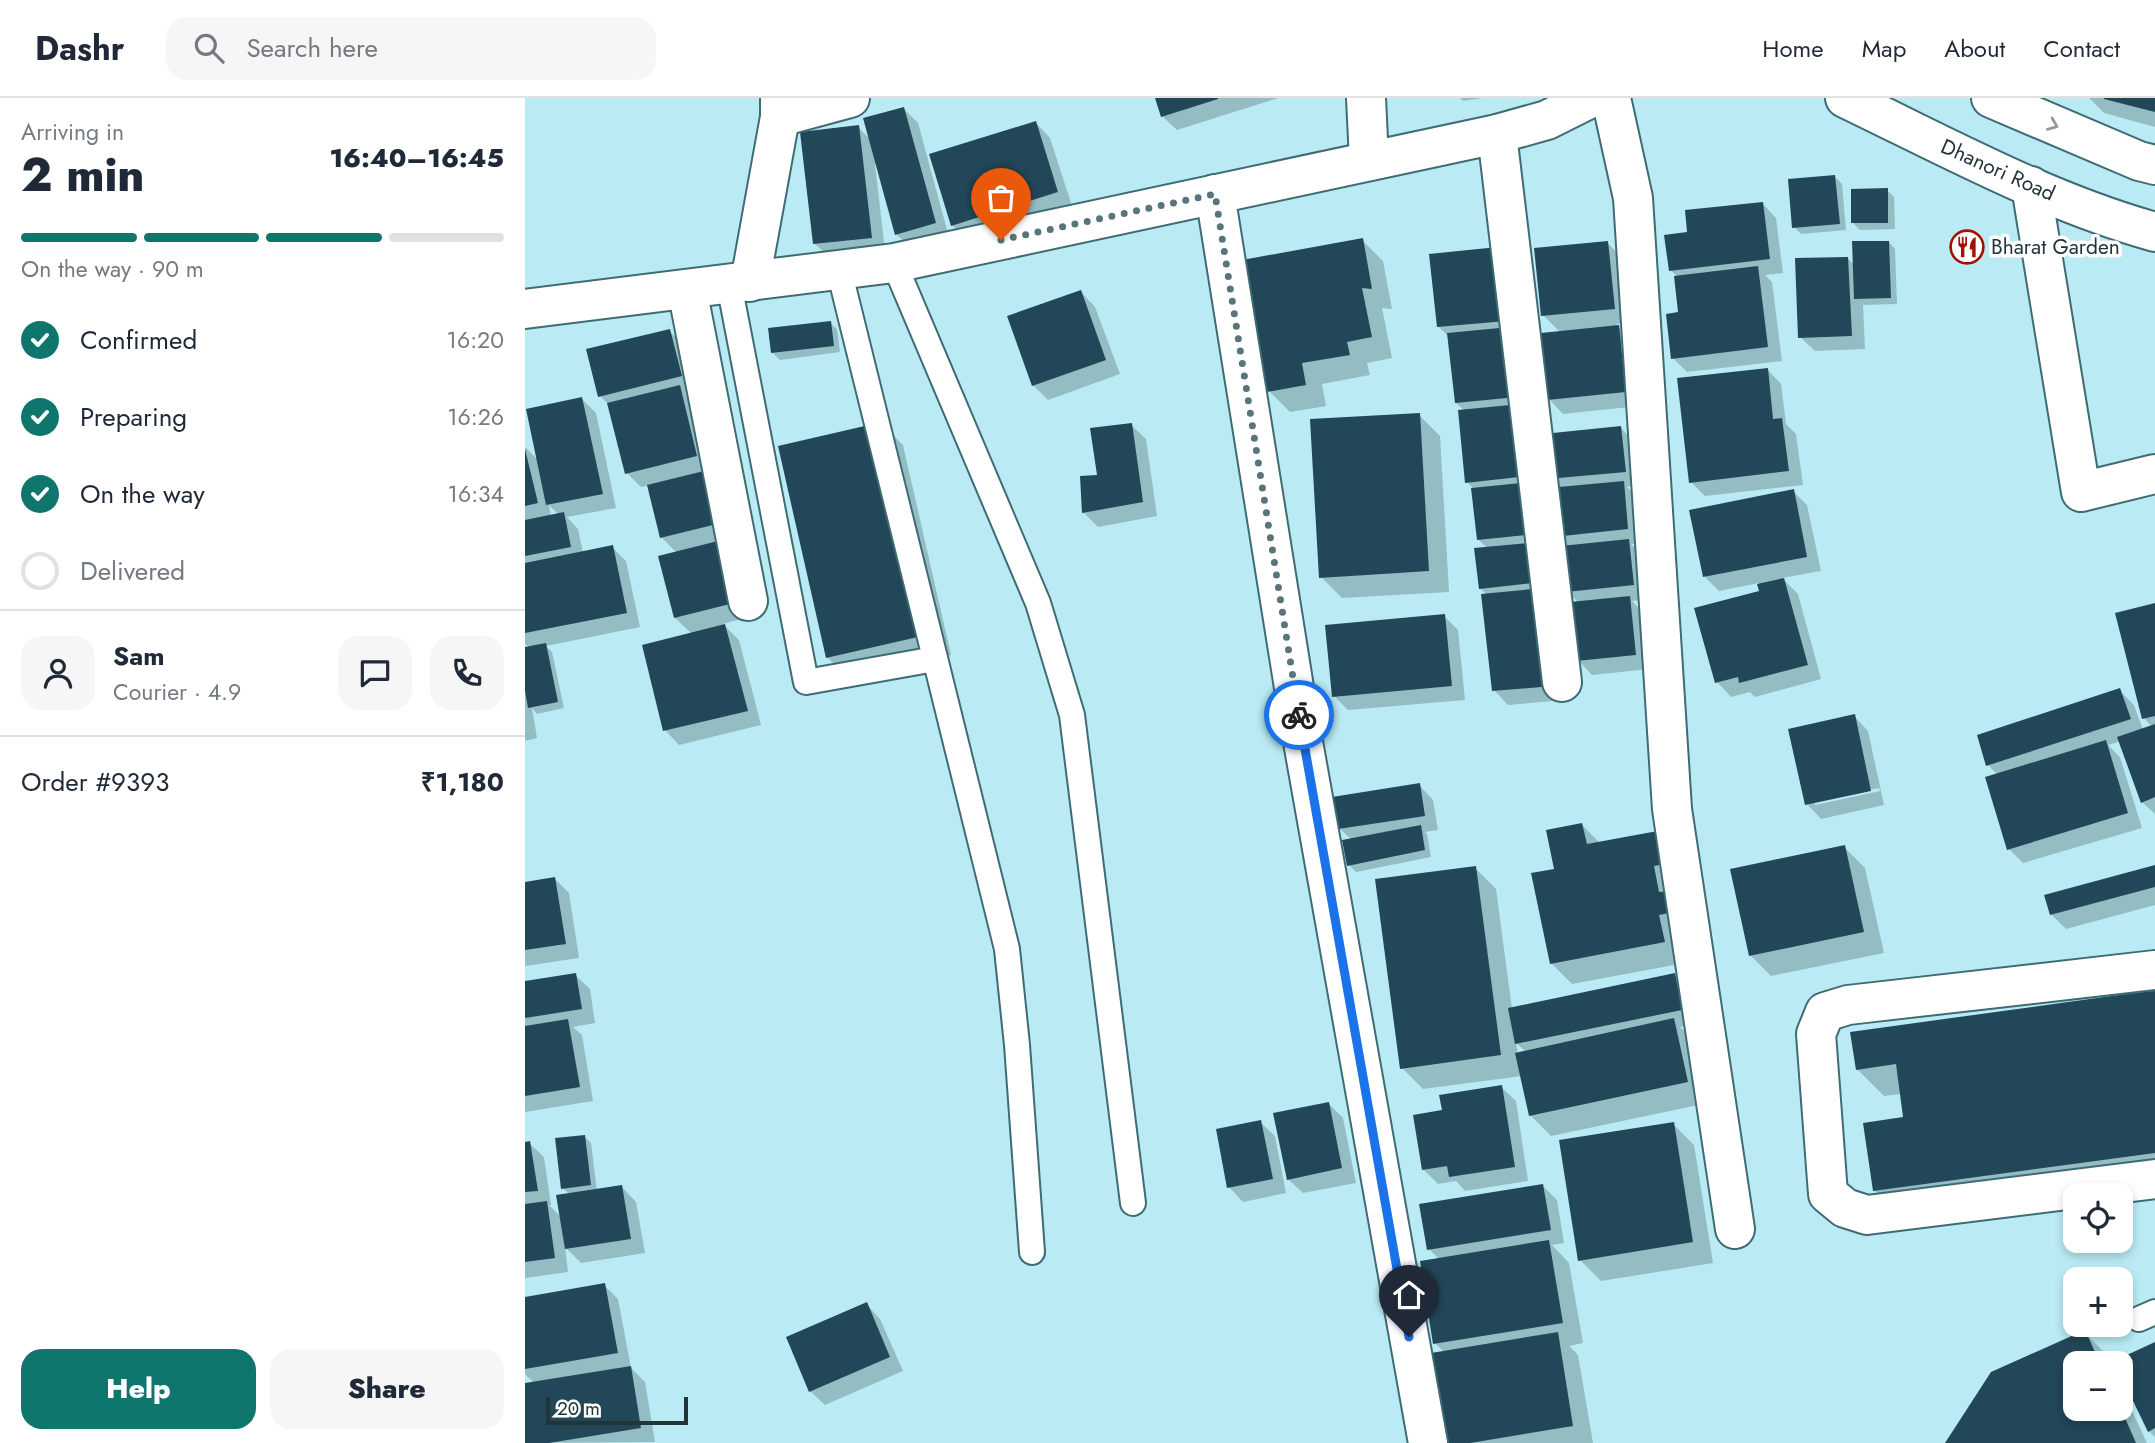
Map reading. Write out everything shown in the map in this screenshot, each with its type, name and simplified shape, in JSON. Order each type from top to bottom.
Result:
[{"type":"street","points":[[740,283],[780,107],[850,98]]},
{"type":"street","points":[[1366,98],[1369,161]]},
{"type":"street","points":[[525,309],[894,263],[1497,134],[1547,120],[1591,98]]},
{"type":"street","points":[[1611,98],[1633,198],[1671,809],[1735,1229]]},
{"type":"street","points":[[1991,98],[2139,161],[2155,165]]},
{"type":"street","name":"Dhanori Road","points":[[1854,100],[1987,167],[2118,222],[2155,232]]},
{"type":"street","points":[[1497,134],[1562,682]]},
{"type":"street","points":[[2031,186],[2081,492],[2155,474]]},
{"type":"street","points":[[1215,194],[1300,725],[1428,1443]]},
{"type":"street","points":[[687,289],[748,601]]},
{"type":"street","points":[[2155,970],[1847,1005],[1825,1012],[1816,1034],[1828,1194],[1845,1208],[1867,1214],[2155,1178]]},
{"type":"lane","points":[[894,263],[1038,603],[1072,715],[1133,1203]]},
{"type":"lane","points":[[839,270],[1007,949],[1032,1252]]},
{"type":"lane","points":[[740,283],[806,682],[935,659]]},
{"type":"building","points":[[1155,98],[1218,98],[1218,99],[1161,117]]},
{"type":"building","points":[[2155,98],[2155,112],[2104,99]]},
{"type":"building","points":[[904,107],[936,223],[895,235],[863,118]]},
{"type":"building","points":[[1036,121],[1058,192],[951,226],[929,154]]},
{"type":"building","points":[[859,125],[872,238],[813,244],[800,132]]},
{"type":"building","points":[[1835,175],[1840,224],[1792,228],[1788,179]]},
{"type":"building","points":[[1888,188],[1888,223],[1851,223],[1851,189]]},
{"type":"building","points":[[1763,202],[1770,259],[1669,271],[1664,235],[1687,232],[1685,210]]},
{"type":"building","points":[[1363,238],[1372,289],[1362,288],[1372,337],[1347,342],[1350,355],[1302,363],[1306,385],[1267,392],[1242,260]]},
{"type":"building","points":[[1608,241],[1615,309],[1541,316],[1534,248]]},
{"type":"building","points":[[1852,241],[1889,241],[1891,298],[1854,299]]},
{"type":"building","points":[[1498,247],[1506,321],[1437,327],[1429,254]]},
{"type":"building","points":[[1848,257],[1852,336],[1798,338],[1795,258]]},
{"type":"building","points":[[1758,266],[1768,347],[1671,359],[1666,314],[1678,312],[1674,276]]},
{"type":"building","points":[[1081,290],[1106,360],[1032,386],[1007,316]]},
{"type":"building","points":[[831,321],[834,346],[771,353],[768,328]]},
{"type":"building","points":[[1619,325],[1626,392],[1547,400],[1541,333]]},
{"type":"building","points":[[1510,327],[1517,397],[1455,403],[1447,333]]},
{"type":"building","points":[[670,329],[682,376],[598,397],[586,349]]},
{"type":"building","points":[[1768,368],[1773,419],[1782,418],[1789,471],[1689,483],[1677,378]]},
{"type":"building","points":[[680,385],[697,456],[625,474],[607,403]]},
{"type":"building","points":[[582,397],[603,494],[546,505],[526,409]]},
{"type":"building","points":[[1521,404],[1528,476],[1465,483],[1458,410]]},
{"type":"building","points":[[1420,413],[1429,571],[1319,578],[1310,419]]},
{"type":"building","points":[[882,422],[931,634],[826,658],[778,446]]},
{"type":"building","points":[[1132,423],[1143,502],[1082,513],[1080,476],[1097,475],[1090,428]]},
{"type":"building","points":[[1621,426],[1626,472],[1547,479],[1543,434]]},
{"type":"building","points":[[525,449],[538,503],[525,506]]},
{"type":"building","points":[[712,469],[725,522],[660,538],[647,485]]},
{"type":"building","points":[[1624,481],[1628,529],[1553,537],[1548,488]]},
{"type":"building","points":[[1531,482],[1536,534],[1477,540],[1471,488]]},
{"type":"building","points":[[1794,489],[1807,557],[1703,577],[1689,510]]},
{"type":"building","points":[[564,512],[571,547],[525,556],[525,520]]},
{"type":"building","points":[[1629,539],[1634,585],[1566,592],[1561,546]]},
{"type":"building","points":[[722,540],[738,602],[674,618],[658,556]]},
{"type":"building","points":[[1538,542],[1543,582],[1479,589],[1474,548]]},
{"type":"building","points":[[613,545],[627,613],[525,633],[525,563]]},
{"type":"building","points":[[1784,578],[1808,665],[1739,683],[1738,677],[1715,683],[1694,608],[1759,591],[1757,584]]},
{"type":"building","points":[[1543,588],[1553,686],[1492,691],[1481,594]]},
{"type":"building","points":[[1630,596],[1636,655],[1576,661],[1570,602]]},
{"type":"building","points":[[2155,603],[2155,716],[2142,719],[2115,613]]},
{"type":"building","points":[[1445,614],[1452,686],[1332,697],[1325,625]]},
{"type":"building","points":[[725,624],[748,711],[663,731],[642,645]]},
{"type":"building","points":[[546,643],[558,702],[528,708],[525,691],[525,647]]},
{"type":"building","points":[[2120,688],[2131,719],[1986,766],[1977,735]]},
{"type":"building","points":[[1855,714],[1871,791],[1805,805],[1788,729]]},
{"type":"building","points":[[2155,724],[2155,797],[2141,803],[2117,737]]},
{"type":"building","points":[[2106,740],[2128,813],[2007,850],[1985,777]]},
{"type":"building","points":[[1420,783],[1425,816],[1338,829],[1332,797]]},
{"type":"building","points":[[1582,823],[1587,844],[1663,830],[1669,863],[1654,866],[1659,892],[1669,891],[1674,912],[1659,915],[1665,942],[1550,964],[1531,873],[1554,869],[1546,830]]},
{"type":"building","points":[[1421,825],[1425,850],[1347,866],[1342,840]]},
{"type":"building","points":[[1845,845],[1864,932],[1749,956],[1730,869]]},
{"type":"building","points":[[2155,865],[2155,887],[2050,915],[2044,895]]},
{"type":"building","points":[[1476,866],[1501,1055],[1400,1069],[1375,879]]},
{"type":"building","points":[[555,877],[566,944],[525,950],[525,882]]},
{"type":"building","points":[[576,973],[582,1009],[525,1018],[525,981]]},
{"type":"building","points":[[1675,973],[1682,1010],[1515,1044],[1508,1008]]},
{"type":"building","points":[[2155,990],[2155,1153],[1873,1191],[1863,1123],[1903,1117],[1896,1064],[1856,1070],[1850,1032]]},
{"type":"building","points":[[1674,1018],[1688,1082],[1529,1116],[1515,1053]]},
{"type":"building","points":[[568,1019],[580,1087],[525,1096],[525,1026]]},
{"type":"building","points":[[1502,1085],[1515,1167],[1449,1177],[1447,1166],[1422,1170],[1413,1115],[1442,1110],[1439,1095]]},
{"type":"building","points":[[1329,1102],[1342,1168],[1287,1180],[1273,1113]]},
{"type":"building","points":[[1261,1120],[1273,1179],[1227,1188],[1216,1129]]},
{"type":"building","points":[[1674,1122],[1693,1242],[1578,1261],[1559,1140]]},
{"type":"building","points":[[585,1135],[591,1185],[561,1189],[555,1138]]},
{"type":"building","points":[[530,1141],[538,1191],[525,1192],[525,1142]]},
{"type":"building","points":[[1543,1184],[1551,1230],[1427,1250],[1419,1204]]},
{"type":"building","points":[[622,1185],[631,1239],[565,1249],[556,1195]]},
{"type":"building","points":[[547,1201],[555,1258],[525,1262],[525,1204]]},
{"type":"building","points":[[1549,1240],[1563,1323],[1433,1344],[1420,1261]]},
{"type":"building","points":[[605,1283],[618,1353],[525,1369],[525,1297]]},
{"type":"building","points":[[867,1302],[890,1357],[809,1392],[786,1337]]},
{"type":"building","points":[[1558,1332],[1573,1426],[1470,1443],[1446,1443],[1431,1353]]},
{"type":"building","points":[[2069,1337],[2088,1337],[2095,1351],[2063,1351],[2063,1421],[2126,1421],[2136,1443],[1945,1443],[1991,1372]]},
{"type":"building","points":[[2155,1342],[2155,1428],[2148,1432],[2133,1401],[2133,1352]]},
{"type":"building","points":[[631,1366],[641,1428],[549,1443],[525,1443],[525,1383]]},
{"type":"way so far","points":[[1001,240],[1215,194],[1299,715]]},
{"type":"place","name":"Bharat Garden","points":[[1967,247]]},
{"type":"route","points":[[1299,715],[1409,1337]]}]
